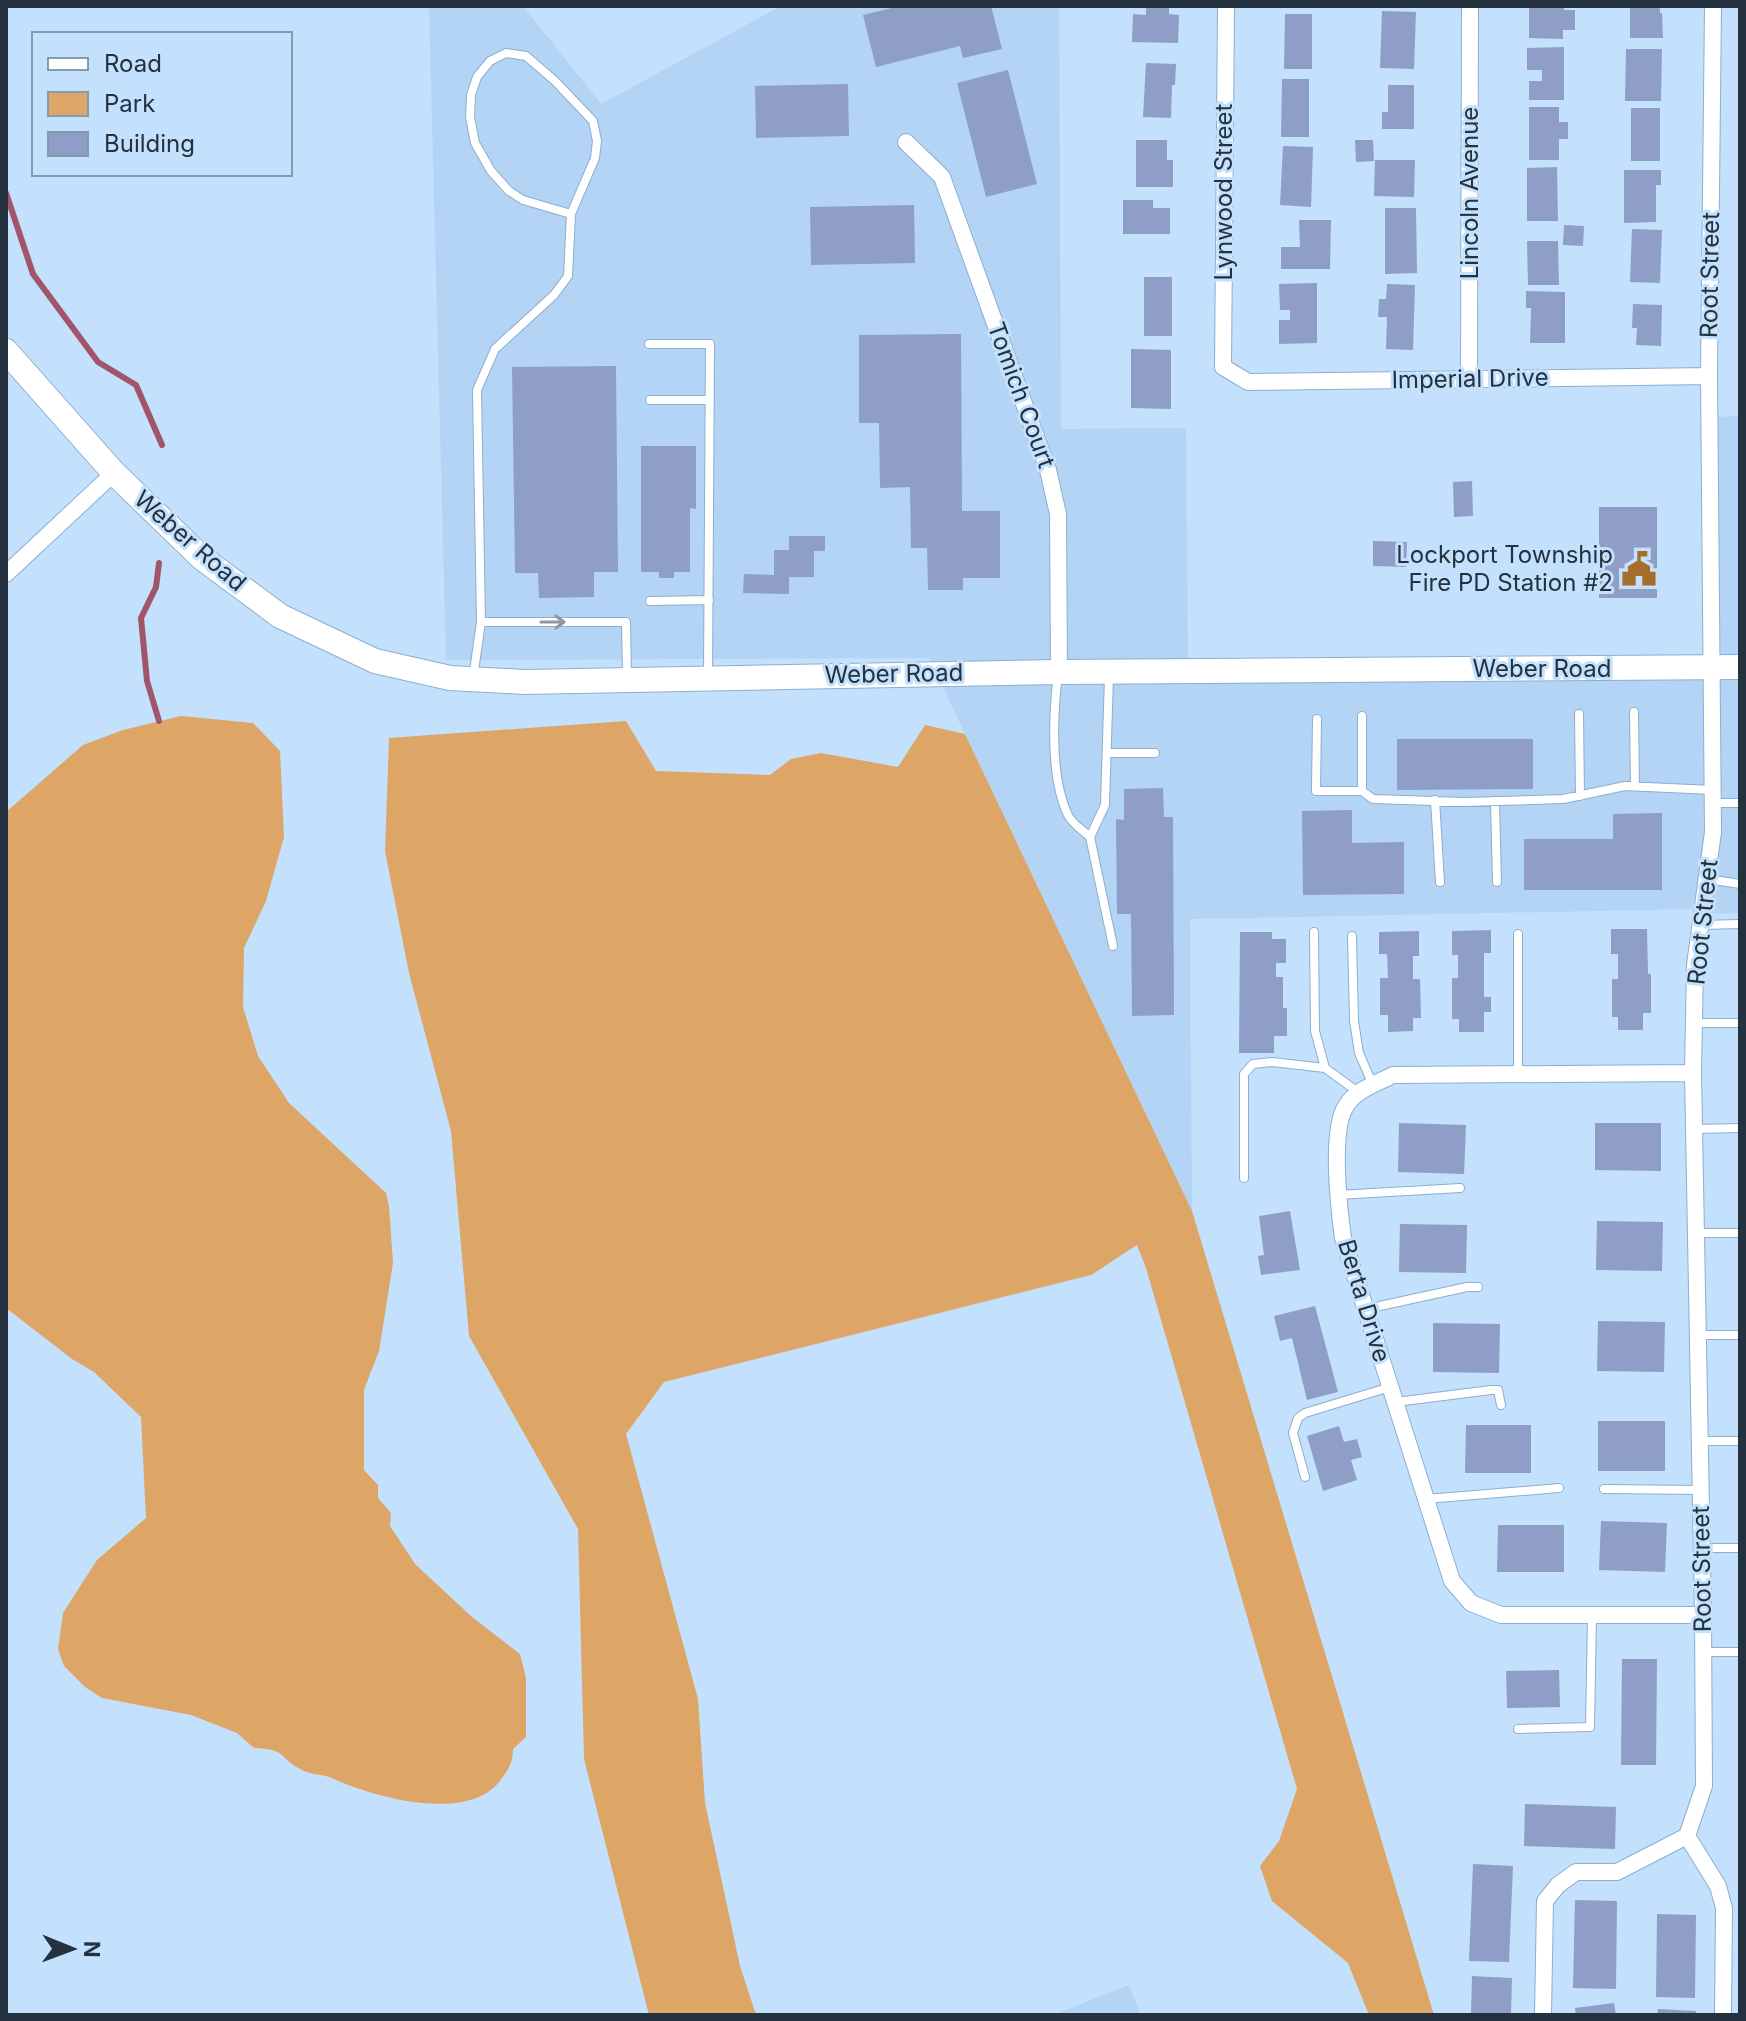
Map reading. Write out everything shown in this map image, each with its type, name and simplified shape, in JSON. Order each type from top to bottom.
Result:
[{"type":"main road","name":"Weber Road","points":[[6,351],[114,473],[202,558],[280,616],[375,661],[450,678],[525,682],[1059,672],[1740,667]]},
{"type":"street","name":"Lynwood Street","points":[[1226,6],[1223,367],[1233,374]]},
{"type":"street","name":"Lincoln Avenue","points":[[1469,380],[1470,6]]},
{"type":"street","name":"Root Street","points":[[1687,1836],[1704,1786],[1693,1073],[1695,965],[1713,832],[1709,376],[1713,6]]},
{"type":"street","name":"Tomich Court","points":[[906,142],[942,177],[1048,470],[1058,514],[1059,672]]},
{"type":"street","name":"Imperial Drive","points":[[1233,374],[1248,382],[1709,376]]},
{"type":"street","points":[[6,574],[114,473]]},
{"type":"street","points":[[1366,1089],[1393,1075],[1693,1073]]},
{"type":"street","name":"Berta Drive","points":[[1366,1089],[1345,1107],[1338,1134],[1337,1195],[1343,1238],[1452,1581],[1471,1603],[1501,1615],[1703,1615]]},
{"type":"street","points":[[1543,2015],[1545,1901],[1558,1885],[1576,1872],[1617,1872],[1687,1836],[1718,1886],[1724,1908],[1723,2015]]},
{"type":"lane","points":[[473,679],[481,622],[477,390],[495,349],[554,295],[568,276],[571,214],[595,158],[597,141],[593,121],[555,81],[526,56],[506,53],[490,61],[477,77],[471,95],[470,117],[475,143],[491,171],[509,191],[523,200],[571,214]]},
{"type":"lane","points":[[649,344],[710,344],[708,678]]},
{"type":"lane","points":[[650,400],[710,400]]},
{"type":"lane","points":[[650,601],[709,600]]},
{"type":"lane","points":[[481,622],[626,622],[627,680]]},
{"type":"lane","points":[[1059,672],[1055,702],[1058,785],[1069,818],[1090,837],[1113,946]]},
{"type":"lane","points":[[1090,837],[1105,805],[1109,672]]},
{"type":"lane","points":[[1634,712],[1635,786]]},
{"type":"lane","points":[[1579,714],[1580,796]]},
{"type":"lane","points":[[1362,716],[1362,791]]},
{"type":"lane","points":[[1317,719],[1316,791],[1362,791],[1373,799],[1495,801],[1563,799],[1635,786],[1713,796],[1740,803]]},
{"type":"lane","points":[[1108,753],[1155,753]]},
{"type":"lane","points":[[1435,800],[1440,882]]},
{"type":"lane","points":[[1495,801],[1497,882]]},
{"type":"lane","points":[[1707,879],[1740,884]]},
{"type":"lane","points":[[1700,925],[1740,924]]},
{"type":"lane","points":[[1314,932],[1315,1031],[1325,1068]]},
{"type":"lane","points":[[1518,934],[1518,1074]]},
{"type":"lane","points":[[1352,936],[1354,1021],[1366,1089]]},
{"type":"lane","points":[[1694,1023],[1740,1023]]},
{"type":"lane","points":[[1244,1178],[1244,1074],[1253,1064],[1272,1062],[1325,1068],[1366,1089]]},
{"type":"lane","points":[[1694,1129],[1740,1128]]},
{"type":"lane","points":[[1337,1195],[1460,1188]]},
{"type":"lane","points":[[1696,1233],[1740,1233]]},
{"type":"lane","points":[[1365,1309],[1478,1287]]},
{"type":"lane","points":[[1698,1335],[1740,1335]]},
{"type":"lane","points":[[1305,1477],[1293,1433],[1298,1418],[1305,1413],[1393,1395],[1491,1390],[1498,1390],[1501,1405]]},
{"type":"lane","points":[[1700,1441],[1740,1441]]},
{"type":"lane","points":[[1426,1499],[1559,1488]]},
{"type":"lane","points":[[1604,1489],[1701,1490]]},
{"type":"lane","points":[[1702,1548],[1740,1548]]},
{"type":"lane","points":[[1518,1729],[1590,1727],[1592,1615]]},
{"type":"lane","points":[[1703,1652],[1740,1652]]},
{"type":"shaded area","points":[[429,6],[523,6],[601,104],[781,6],[1059,6],[1061,429],[1186,428],[1188,675],[1740,669],[1740,913],[1708,914],[1697,909],[1190,919],[1192,1211],[929,658],[446,660]]},
{"type":"shaded area","points":[[1740,416],[1740,662],[1717,662],[1715,417]]},
{"type":"shaded area","points":[[1129,1985],[1141,2015],[1053,2015]]},
{"type":"green space","points":[[181,716],[253,723],[280,751],[284,837],[266,901],[244,948],[243,1007],[258,1056],[289,1103],[386,1193],[393,1263],[379,1351],[364,1390],[364,1470],[378,1485],[378,1498],[391,1513],[390,1526],[415,1564],[472,1617],[520,1654],[526,1678],[526,1737],[513,1749],[509,1767],[499,1782],[484,1794],[465,1801],[442,1804],[418,1802],[370,1792],[306,1772],[278,1752],[254,1748],[237,1733],[191,1715],[102,1698],[85,1687],[64,1666],[58,1649],[63,1613],[97,1560],[146,1518],[141,1417],[94,1372],[72,1359],[6,1308],[6,812],[83,745],[123,730]]},
{"type":"green space","points":[[626,721],[656,771],[770,775],[791,759],[821,753],[898,767],[925,725],[965,734],[1192,1211],[1434,2015],[1369,2015],[1348,1963],[1272,1901],[1260,1866],[1279,1841],[1297,1789],[1137,1245],[1091,1275],[664,1382],[626,1434],[698,1699],[705,1803],[740,1966],[756,2015],[649,2015],[584,1759],[578,1529],[469,1336],[451,1131],[409,973],[385,851],[389,738]]},
{"type":"building","points":[[900,6],[991,6],[1002,49],[963,58],[960,46],[876,67],[863,15]]},
{"type":"building","points":[[1146,6],[1169,6],[1169,14],[1179,15],[1178,43],[1132,42],[1133,14],[1146,15]]},
{"type":"building","points":[[1529,6],[1564,6],[1564,10],[1575,10],[1575,30],[1563,30],[1563,39],[1529,38]]},
{"type":"building","points":[[1630,6],[1660,6],[1663,38],[1630,38]]},
{"type":"building","points":[[1382,11],[1416,12],[1414,69],[1380,68]]},
{"type":"building","points":[[1285,14],[1312,14],[1312,69],[1284,69]]},
{"type":"building","points":[[1564,47],[1564,100],[1529,100],[1529,81],[1542,81],[1542,70],[1527,70],[1527,48]]},
{"type":"building","points":[[1626,49],[1662,49],[1661,101],[1625,101]]},
{"type":"building","points":[[1146,63],[1176,64],[1171,118],[1143,117]]},
{"type":"building","points":[[1008,70],[1037,184],[986,197],[957,83]]},
{"type":"building","points":[[1282,79],[1309,79],[1309,137],[1281,137]]},
{"type":"building","points":[[848,84],[849,136],[756,138],[755,86]]},
{"type":"building","points":[[1388,85],[1414,85],[1414,129],[1382,129],[1382,112],[1388,112]]},
{"type":"building","points":[[1529,107],[1559,107],[1559,122],[1568,122],[1568,139],[1559,139],[1559,160],[1529,160]]},
{"type":"building","points":[[1631,108],[1660,108],[1660,161],[1631,161]]},
{"type":"building","points":[[1136,140],[1167,140],[1167,160],[1173,160],[1173,187],[1136,187]]},
{"type":"building","points":[[1355,140],[1373,140],[1374,161],[1356,162]]},
{"type":"building","points":[[1283,146],[1313,147],[1311,207],[1280,205]]},
{"type":"building","points":[[1375,160],[1415,160],[1414,197],[1374,196]]},
{"type":"building","points":[[1557,167],[1558,221],[1527,221],[1527,168]]},
{"type":"building","points":[[1624,170],[1661,170],[1661,185],[1656,185],[1656,222],[1624,223]]},
{"type":"building","points":[[1123,200],[1153,200],[1153,208],[1170,208],[1170,234],[1123,234]]},
{"type":"building","points":[[914,205],[915,263],[811,265],[810,207]]},
{"type":"building","points":[[1385,208],[1416,208],[1417,273],[1385,274]]},
{"type":"building","points":[[1299,220],[1331,220],[1330,269],[1281,269],[1281,247],[1300,247]]},
{"type":"building","points":[[1564,225],[1584,226],[1583,246],[1563,245]]},
{"type":"building","points":[[1632,229],[1662,230],[1660,283],[1630,282]]},
{"type":"building","points":[[1527,241],[1558,241],[1559,285],[1528,285]]},
{"type":"building","points":[[1144,277],[1172,277],[1172,336],[1144,336]]},
{"type":"building","points":[[1317,283],[1317,343],[1279,344],[1279,320],[1290,320],[1290,310],[1280,310],[1279,284]]},
{"type":"building","points":[[1387,284],[1415,285],[1413,350],[1386,349],[1387,317],[1378,317],[1379,299],[1386,299]]},
{"type":"building","points":[[1526,291],[1565,292],[1565,343],[1530,343],[1531,308],[1526,308]]},
{"type":"building","points":[[1633,304],[1662,305],[1661,346],[1636,345],[1637,328],[1632,328]]},
{"type":"building","points":[[961,334],[962,511],[1000,511],[1000,578],[963,578],[963,590],[928,590],[927,548],[911,548],[910,487],[880,488],[879,423],[859,423],[859,335]]},
{"type":"building","points":[[1131,349],[1171,350],[1171,409],[1131,408]]},
{"type":"building","points":[[616,366],[618,572],[594,572],[594,597],[539,598],[538,573],[515,573],[512,367]]},
{"type":"building","points":[[641,446],[696,446],[696,509],[690,508],[690,572],[674,572],[674,578],[659,578],[659,572],[641,572]]},
{"type":"building","points":[[1472,481],[1473,516],[1454,517],[1453,482]]},
{"type":"building","points":[[1599,507],[1657,507],[1657,598],[1599,598]]},
{"type":"building","points":[[789,536],[825,536],[825,551],[814,551],[814,577],[789,577],[789,594],[743,593],[744,574],[774,575],[774,550],[789,550]]},
{"type":"building","points":[[1373,541],[1407,542],[1406,567],[1373,566]]},
{"type":"building","points":[[1397,739],[1533,739],[1533,789],[1397,790]]},
{"type":"building","points":[[1163,788],[1164,817],[1173,817],[1174,1015],[1132,1016],[1131,914],[1117,914],[1116,819],[1124,820],[1124,789]]},
{"type":"building","points":[[1352,810],[1352,843],[1404,842],[1404,894],[1303,895],[1302,811]]},
{"type":"building","points":[[1662,813],[1662,890],[1524,890],[1524,839],[1613,839],[1613,814]]},
{"type":"building","points":[[1611,929],[1647,929],[1651,1013],[1643,1013],[1643,1030],[1618,1030],[1618,1017],[1612,1017],[1612,979],[1618,979],[1618,954],[1611,954]]},
{"type":"building","points":[[1491,930],[1491,953],[1484,953],[1484,997],[1491,997],[1491,1012],[1484,1012],[1484,1032],[1459,1032],[1459,1019],[1452,1019],[1452,978],[1458,978],[1458,955],[1452,955],[1452,931]]},
{"type":"building","points":[[1419,931],[1419,956],[1413,956],[1413,979],[1420,979],[1421,1018],[1413,1018],[1413,1031],[1388,1032],[1388,1015],[1380,1015],[1380,978],[1388,978],[1387,954],[1379,954],[1379,932]]},
{"type":"building","points":[[1240,932],[1272,932],[1272,939],[1286,939],[1286,963],[1276,963],[1276,977],[1283,977],[1287,1036],[1274,1036],[1274,1053],[1239,1053]]},
{"type":"building","points":[[1399,1123],[1466,1125],[1464,1174],[1398,1172]]},
{"type":"building","points":[[1595,1123],[1661,1123],[1661,1171],[1595,1170]]},
{"type":"building","points":[[1290,1211],[1300,1270],[1261,1275],[1258,1256],[1264,1255],[1259,1216]]},
{"type":"building","points":[[1597,1221],[1663,1222],[1662,1271],[1596,1270]]},
{"type":"building","points":[[1400,1224],[1467,1225],[1466,1273],[1399,1272]]},
{"type":"building","points":[[1315,1306],[1338,1392],[1307,1400],[1292,1338],[1280,1341],[1274,1316]]},
{"type":"building","points":[[1598,1321],[1665,1322],[1664,1372],[1597,1371]]},
{"type":"building","points":[[1433,1323],[1500,1324],[1499,1373],[1433,1372]]},
{"type":"building","points":[[1598,1421],[1665,1421],[1665,1471],[1598,1471]]},
{"type":"building","points":[[1466,1425],[1531,1425],[1531,1473],[1465,1473]]},
{"type":"building","points":[[1339,1426],[1344,1442],[1357,1439],[1362,1457],[1351,1460],[1357,1480],[1323,1491],[1307,1436]]},
{"type":"building","points":[[1601,1521],[1667,1523],[1665,1572],[1599,1570]]},
{"type":"building","points":[[1498,1525],[1564,1525],[1564,1572],[1497,1572]]},
{"type":"building","points":[[1622,1659],[1657,1659],[1656,1765],[1621,1765]]},
{"type":"building","points":[[1559,1670],[1560,1707],[1507,1708],[1506,1671]]},
{"type":"building","points":[[1525,1804],[1616,1807],[1615,1849],[1524,1846]]},
{"type":"building","points":[[1473,1864],[1513,1866],[1509,1962],[1469,1961]]},
{"type":"building","points":[[1575,1900],[1617,1901],[1616,1989],[1573,1988]]},
{"type":"building","points":[[1657,1914],[1696,1915],[1695,1998],[1656,1997]]},
{"type":"building","points":[[1472,1976],[1512,1978],[1511,2015],[1471,2015]]},
{"type":"building","points":[[1614,2003],[1616,2015],[1576,2015],[1575,2008]]},
{"type":"building","points":[[1658,2009],[1696,2011],[1696,2015],[1657,2015]]},
{"type":"waterway","points":[[6,193],[33,274],[98,362],[136,385],[162,445]]},
{"type":"waterway","points":[[159,563],[156,587],[141,618],[147,681],[159,721]]},
{"type":"place","name":"Lockport Township Fire PD Station #2","points":[[1639,569]]}]
